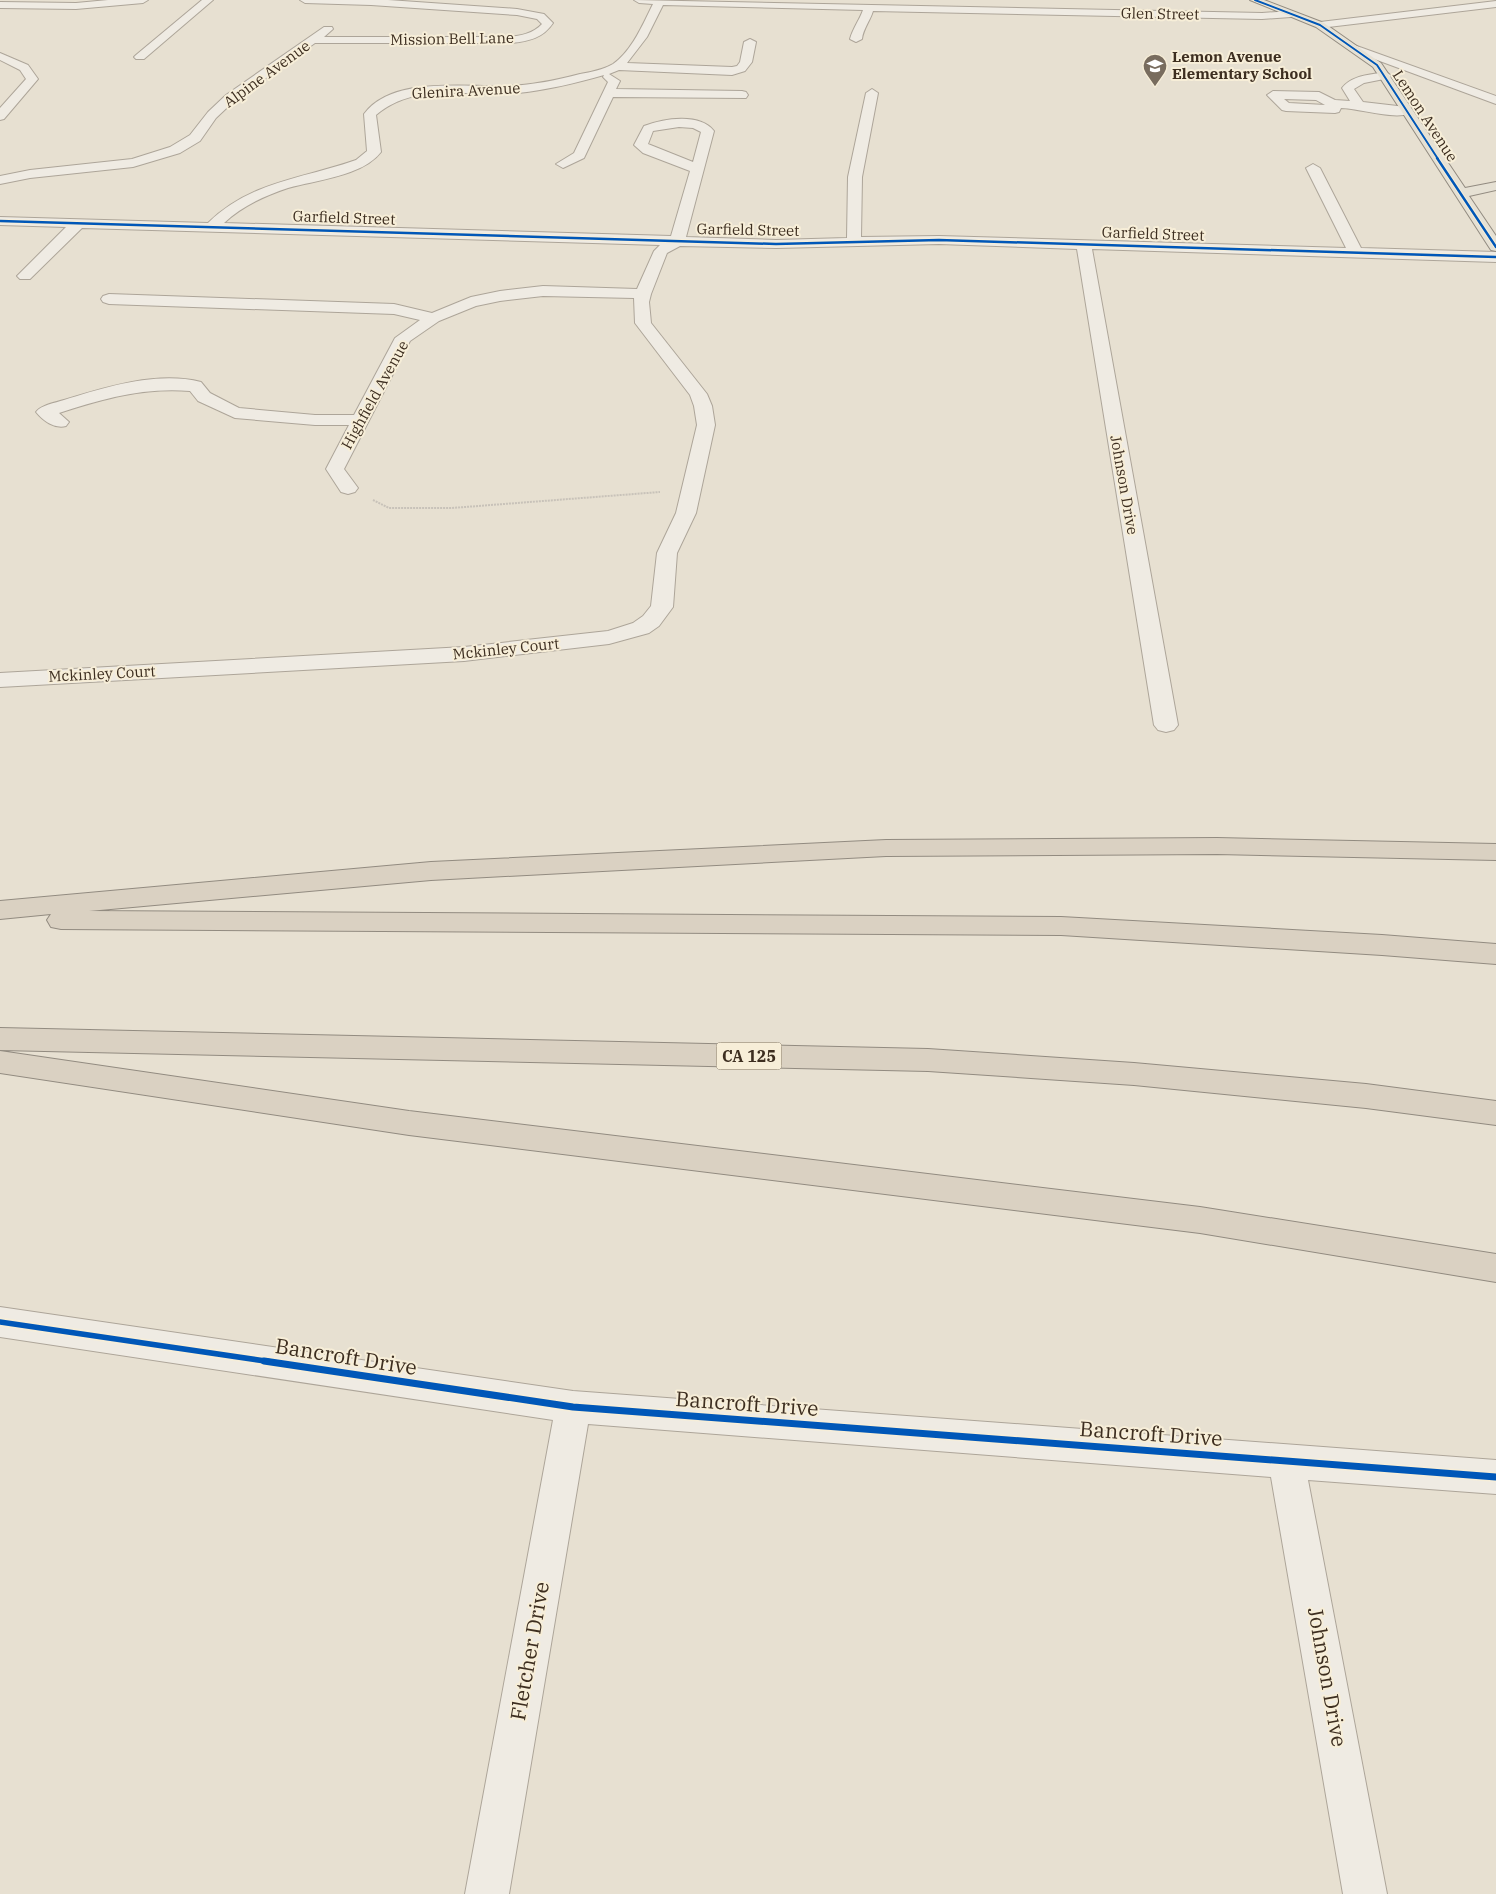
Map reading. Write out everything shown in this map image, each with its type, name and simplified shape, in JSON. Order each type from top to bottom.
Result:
[{"type":"highway","points":[[0,910],[432,871],[886,848],[1217,846],[1496,852]]},
{"type":"highway","points":[[0,920],[1061,926],[1382,945],[1496,954]]},
{"type":"highway","name":"CA 125","points":[[0,1039],[928,1060],[1143,1074],[1366,1096],[1496,1113]]},
{"type":"highway","points":[[0,1062],[409,1123],[1200,1220],[1496,1268]]},
{"type":"main road","name":"Lemon Avenue","points":[[1255,0],[1320,25],[1377,65],[1496,246]]},
{"type":"main road","points":[[1462,193],[1496,186]]},
{"type":"street","points":[[0,5],[83,6],[142,0]]},
{"type":"street","points":[[140,57],[208,0]]},
{"type":"street","name":"Mission Bell Lane","points":[[305,0],[356,1],[526,12],[540,16],[548,23],[545,28],[533,35],[506,40],[314,40]]},
{"type":"street","name":"Glen Street","points":[[639,0],[1025,12],[1043,16],[1076,13],[1262,16],[1291,14]]},
{"type":"street","points":[[1106,0],[1110,13]]},
{"type":"street","points":[[1142,0],[1147,14]]},
{"type":"street","points":[[1424,0],[1450,10]]},
{"type":"street","name":"Alpine Avenue","points":[[0,180],[30,174],[133,162],[175,150],[195,138],[212,115],[230,98],[314,40],[341,19],[356,1]]},
{"type":"street","name":"Glenira Avenue","points":[[212,226],[224,212],[251,197],[360,163],[374,152],[370,114],[377,106],[399,95],[434,90],[506,90],[547,86],[602,72],[617,66],[627,58],[659,2]]},
{"type":"street","points":[[1320,25],[1496,4]]},
{"type":"street","points":[[1025,12],[1024,5],[1074,6],[1076,13]]},
{"type":"street","points":[[1389,6],[1413,14]]},
{"type":"street","points":[[856,39],[858,28],[863,24],[869,8]]},
{"type":"street","points":[[617,66],[732,71],[741,69],[746,62],[750,42]]},
{"type":"street","points":[[1354,48],[1496,100]]},
{"type":"street","points":[[0,56],[27,70],[32,75],[32,79],[0,116]]},
{"type":"street","points":[[563,164],[578,155],[614,81],[602,72]]},
{"type":"street","points":[[1359,105],[1348,86],[1366,79],[1385,76]]},
{"type":"street","points":[[608,93],[742,95]]},
{"type":"street","points":[[854,242],[855,177],[872,94]]},
{"type":"street","points":[[1332,104],[1359,105],[1376,109],[1406,111]]},
{"type":"street","name":"Garfield Street","points":[[677,241],[698,168],[708,131],[704,127],[668,124],[648,129],[641,145],[648,150],[698,168]]},
{"type":"street","points":[[1313,168],[1356,253]]},
{"type":"street","name":"Garfield Street","points":[[0,221],[776,244],[938,240],[1496,257]]},
{"type":"street","points":[[25,276],[80,223]]},
{"type":"street","points":[[643,294],[661,251],[677,241]]},
{"type":"street","name":"Johnson Drive","points":[[1084,244],[1166,725]]},
{"type":"street","name":"Highfield Avenue","points":[[348,488],[334,469],[404,338],[433,318],[471,302],[500,296],[543,291],[643,294]]},
{"type":"street","name":"Mckinley Court","points":[[0,680],[464,654],[609,637],[641,628],[651,621],[662,607],[667,553],[686,513],[706,425],[703,406],[698,394],[643,322],[641,302],[643,294]]},
{"type":"street","points":[[109,299],[394,309],[433,318]]},
{"type":"street","points":[[60,422],[45,412],[83,399],[157,385],[181,384],[195,386],[204,397],[235,413],[315,420],[359,420]]},
{"type":"street","name":"Bancroft Drive","points":[[0,1322],[574,1407],[1496,1477]]},
{"type":"street","name":"Fletcher Drive","points":[[486,1894],[574,1407]]},
{"type":"street","name":"Johnson Drive","points":[[1286,1460],[1366,1894]]},
{"type":"path","points":[[348,488],[389,508],[407,509],[452,508],[662,492]]},
{"type":"cycle path","points":[[1255,0],[1320,25],[1377,65],[1496,247]]},
{"type":"cycle path","points":[[0,221],[776,244],[939,240],[1496,257]]},
{"type":"cycle path","points":[[0,1322],[573,1407],[1496,1477]]},
{"type":"place","name":"Lemon Avenue Elementary School","points":[[1155,87]]}]
